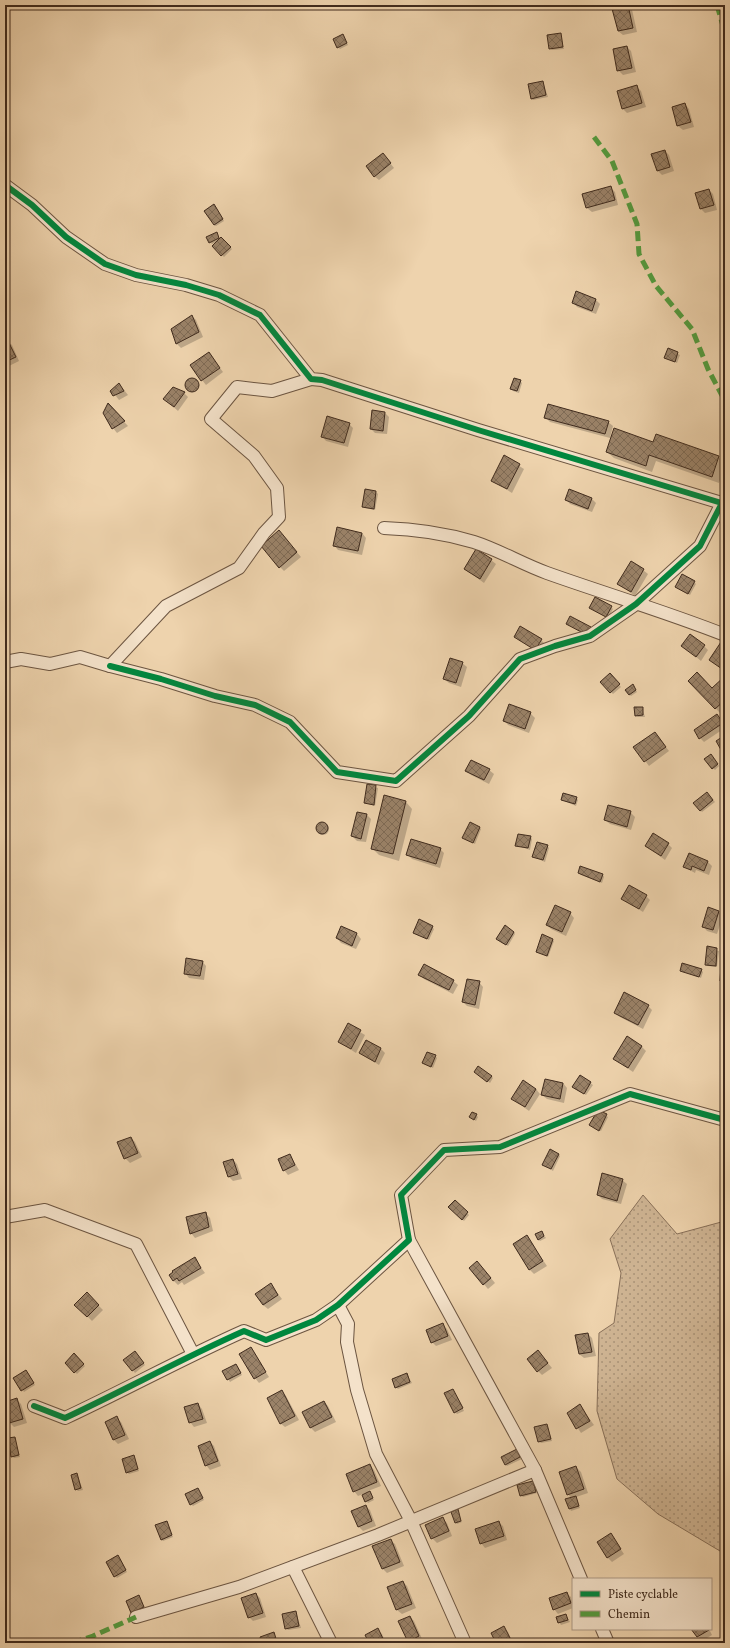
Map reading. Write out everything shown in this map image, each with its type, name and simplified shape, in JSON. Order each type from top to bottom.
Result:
[{"type":"street","points":[[5,185],[32,204],[66,237],[105,264],[136,275],[186,285],[219,295],[260,315],[311,379]]},
{"type":"street","points":[[5,662],[21,659],[50,664],[80,657],[110,666],[161,678],[215,696],[255,705],[290,722],[337,772],[396,781],[469,716],[520,659],[555,646],[590,636],[636,604],[700,546],[723,504],[478,430],[322,380],[311,379],[272,391],[238,387],[212,418],[254,456],[277,488],[279,516],[264,533],[239,568],[166,606],[110,666]]},
{"type":"street","points":[[384,528],[440,533],[475,542],[537,570],[636,604],[677,616],[725,635]]},
{"type":"street","points":[[581,1578],[535,1470],[409,1240],[401,1195],[444,1150],[500,1147],[630,1094],[725,1120]]},
{"type":"street","points":[[5,1217],[44,1210],[136,1244],[193,1354]]},
{"type":"street","points":[[34,1406],[65,1418],[167,1369],[193,1354],[244,1331],[266,1340],[316,1320],[338,1305],[409,1240]]},
{"type":"street","points":[[338,1305],[348,1324],[347,1342],[357,1390],[376,1454],[411,1521],[465,1643]]},
{"type":"street","points":[[136,1617],[239,1587],[411,1521],[535,1470]]},
{"type":"street","points":[[293,1567],[331,1643]]},
{"type":"street","points":[[602,1630],[608,1643]]},
{"type":"shaded area","points":[[643,1195],[677,1234],[725,1221],[725,1554],[658,1514],[617,1479],[597,1411],[599,1333],[614,1323],[621,1273],[610,1239]]},
{"type":"building","points":[[611,5],[628,5],[633,28],[618,31]]},
{"type":"building","points":[[561,33],[563,47],[549,49],[547,35]]},
{"type":"building","points":[[343,34],[347,43],[337,48],[333,39]]},
{"type":"building","points":[[627,46],[632,68],[617,71],[613,49]]},
{"type":"building","points":[[543,81],[546,95],[531,99],[528,84]]},
{"type":"building","points":[[637,85],[642,103],[622,109],[617,91]]},
{"type":"building","points":[[685,103],[691,122],[677,126],[672,107]]},
{"type":"building","points":[[665,150],[670,167],[657,171],[651,154]]},
{"type":"building","points":[[383,153],[391,163],[374,177],[366,166]]},
{"type":"building","points":[[611,186],[615,200],[586,208],[582,194]]},
{"type":"building","points":[[709,189],[714,205],[700,209],[695,193]]},
{"type":"building","points":[[214,204],[223,219],[214,225],[204,211]]},
{"type":"building","points":[[217,232],[219,238],[209,243],[206,237]]},
{"type":"building","points":[[221,237],[231,247],[221,256],[212,246]]},
{"type":"building","points":[[576,291],[596,299],[592,311],[572,303]]},
{"type":"building","points":[[192,315],[199,332],[176,344],[171,329]]},
{"type":"building","points":[[7,339],[16,357],[5,362],[5,341]]},
{"type":"building","points":[[668,348],[678,352],[675,362],[664,358]]},
{"type":"building","points":[[209,352],[220,368],[201,381],[190,365]]},
{"type":"building","points":[[192,378],[197,380],[199,385],[197,390],[192,392],[187,390],[185,385],[187,380]]},
{"type":"building","points":[[514,378],[521,380],[517,391],[510,389]]},
{"type":"building","points":[[119,383],[124,391],[113,396],[110,391]]},
{"type":"building","points":[[173,387],[185,392],[174,407],[163,399]]},
{"type":"building","points":[[108,403],[125,421],[112,429],[103,413]]},
{"type":"building","points":[[548,404],[609,421],[605,434],[544,418]]},
{"type":"building","points":[[372,410],[385,412],[383,431],[370,429]]},
{"type":"building","points":[[327,416],[350,423],[344,443],[321,437]]},
{"type":"building","points":[[614,428],[653,442],[656,434],[719,456],[712,477],[649,455],[646,466],[606,452]]},
{"type":"building","points":[[504,455],[520,464],[507,489],[491,481]]},
{"type":"building","points":[[365,489],[376,491],[374,509],[362,507]]},
{"type":"building","points":[[569,489],[592,498],[588,509],[565,500]]},
{"type":"building","points":[[337,527],[362,533],[358,551],[333,546]]},
{"type":"building","points":[[279,530],[297,552],[279,568],[261,546]]},
{"type":"building","points":[[476,549],[492,559],[480,579],[464,569]]},
{"type":"building","points":[[631,561],[644,569],[631,592],[617,584]]},
{"type":"building","points":[[682,574],[695,581],[688,594],[675,587]]},
{"type":"building","points":[[595,597],[612,606],[606,617],[589,608]]},
{"type":"building","points":[[570,616],[591,627],[587,635],[566,624]]},
{"type":"building","points":[[520,626],[542,639],[535,650],[514,637]]},
{"type":"building","points":[[690,634],[705,645],[696,657],[681,646]]},
{"type":"building","points":[[723,639],[725,641],[725,671],[709,660]]},
{"type":"building","points":[[450,658],[463,662],[456,683],[443,679]]},
{"type":"building","points":[[697,672],[712,688],[725,676],[725,700],[715,709],[688,681]]},
{"type":"building","points":[[610,673],[620,684],[610,693],[600,682]]},
{"type":"building","points":[[633,684],[636,690],[629,695],[625,690]]},
{"type":"building","points":[[509,704],[531,712],[525,729],[503,721]]},
{"type":"building","points":[[634,707],[643,707],[643,715],[635,716]]},
{"type":"building","points":[[717,714],[723,723],[699,739],[694,730]]},
{"type":"building","points":[[655,732],[666,747],[644,762],[633,747]]},
{"type":"building","points":[[725,735],[725,757],[716,741]]},
{"type":"building","points":[[711,754],[718,764],[712,769],[704,759]]},
{"type":"building","points":[[471,760],[490,769],[484,780],[465,771]]},
{"type":"building","points":[[367,784],[376,785],[374,805],[364,803]]},
{"type":"building","points":[[707,792],[713,800],[700,811],[693,803]]},
{"type":"building","points":[[563,793],[577,797],[575,804],[561,800]]},
{"type":"building","points":[[384,795],[406,801],[393,854],[371,849]]},
{"type":"building","points":[[608,805],[631,811],[627,827],[604,820]]},
{"type":"building","points":[[357,812],[367,814],[361,839],[351,836]]},
{"type":"building","points":[[320,822],[324,822],[328,828],[324,834],[320,834],[316,830],[316,826]]},
{"type":"building","points":[[470,822],[480,827],[473,843],[462,838]]},
{"type":"building","points":[[653,833],[669,843],[661,856],[645,846]]},
{"type":"building","points":[[518,834],[531,836],[528,848],[515,846]]},
{"type":"building","points":[[411,839],[441,848],[436,864],[406,855]]},
{"type":"building","points":[[537,842],[548,845],[543,860],[532,857]]},
{"type":"building","points":[[689,853],[708,861],[704,871],[692,866],[691,870],[683,867]]},
{"type":"building","points":[[580,866],[603,874],[600,882],[578,873]]},
{"type":"building","points":[[629,885],[647,895],[639,909],[621,899]]},
{"type":"building","points":[[555,905],[571,912],[562,932],[546,925]]},
{"type":"building","points":[[708,907],[719,911],[713,930],[702,927]]},
{"type":"building","points":[[419,919],[433,926],[427,939],[413,933]]},
{"type":"building","points":[[505,925],[514,932],[506,945],[496,939]]},
{"type":"building","points":[[341,926],[357,933],[352,946],[336,938]]},
{"type":"building","points":[[542,934],[553,939],[547,956],[536,952]]},
{"type":"building","points":[[707,946],[717,948],[716,966],[705,965]]},
{"type":"building","points":[[186,958],[203,961],[200,976],[184,974]]},
{"type":"building","points":[[682,963],[702,969],[699,977],[680,971]]},
{"type":"building","points":[[424,964],[454,980],[449,990],[418,975]]},
{"type":"building","points":[[721,965],[725,965],[725,981],[720,981]]},
{"type":"building","points":[[467,979],[480,981],[475,1005],[462,1002]]},
{"type":"building","points":[[624,992],[649,1005],[638,1025],[614,1013]]},
{"type":"building","points":[[348,1023],[361,1030],[351,1049],[338,1042]]},
{"type":"building","points":[[627,1036],[642,1046],[628,1068],[613,1059]]},
{"type":"building","points":[[366,1040],[381,1048],[375,1062],[359,1053]]},
{"type":"building","points":[[427,1052],[436,1055],[431,1067],[422,1063]]},
{"type":"building","points":[[478,1066],[492,1076],[487,1082],[474,1072]]},
{"type":"building","points":[[580,1075],[591,1082],[584,1094],[572,1087]]},
{"type":"building","points":[[545,1079],[563,1083],[560,1099],[541,1095]]},
{"type":"building","points":[[523,1080],[536,1089],[525,1107],[511,1099]]},
{"type":"building","points":[[598,1110],[607,1114],[599,1131],[589,1125]]},
{"type":"building","points":[[472,1112],[477,1114],[474,1120],[469,1117]]},
{"type":"building","points":[[131,1137],[138,1153],[124,1159],[117,1142]]},
{"type":"building","points":[[550,1149],[559,1154],[551,1169],[542,1165]]},
{"type":"building","points":[[290,1154],[295,1165],[283,1171],[278,1159]]},
{"type":"building","points":[[233,1159],[238,1174],[228,1177],[223,1162]]},
{"type":"building","points":[[602,1173],[623,1179],[617,1201],[597,1195]]},
{"type":"building","points":[[455,1200],[468,1212],[462,1220],[448,1207]]},
{"type":"building","points":[[206,1212],[209,1227],[190,1234],[186,1217]]},
{"type":"building","points":[[542,1231],[544,1236],[538,1240],[535,1234]]},
{"type":"building","points":[[527,1235],[543,1261],[529,1270],[513,1244]]},
{"type":"building","points":[[195,1257],[201,1268],[179,1281],[177,1278],[173,1281],[169,1275],[173,1272],[172,1271]]},
{"type":"building","points":[[477,1261],[491,1278],[483,1285],[469,1268]]},
{"type":"building","points":[[271,1283],[278,1295],[263,1305],[255,1294]]},
{"type":"building","points":[[87,1292],[99,1305],[87,1317],[74,1305]]},
{"type":"building","points":[[443,1323],[448,1336],[431,1343],[426,1330]]},
{"type":"building","points":[[588,1333],[592,1352],[579,1354],[575,1335]]},
{"type":"building","points":[[251,1347],[266,1372],[254,1379],[239,1354]]},
{"type":"building","points":[[538,1350],[548,1363],[537,1372],[527,1359]]},
{"type":"building","points":[[135,1351],[144,1363],[132,1371],[123,1360]]},
{"type":"building","points":[[74,1353],[84,1364],[74,1373],[65,1363]]},
{"type":"building","points":[[236,1364],[241,1373],[227,1380],[222,1371]]},
{"type":"building","points":[[26,1370],[34,1383],[21,1391],[13,1378]]},
{"type":"building","points":[[407,1373],[410,1382],[395,1388],[392,1379]]},
{"type":"building","points":[[453,1389],[463,1408],[454,1413],[444,1393]]},
{"type":"building","points":[[282,1390],[295,1416],[280,1424],[267,1398]]},
{"type":"building","points":[[17,1398],[23,1419],[9,1423],[5,1412],[5,1402]]},
{"type":"building","points":[[324,1401],[332,1417],[310,1428],[302,1412]]},
{"type":"building","points":[[198,1403],[203,1419],[189,1423],[184,1407]]},
{"type":"building","points":[[580,1404],[590,1421],[576,1429],[567,1413]]},
{"type":"building","points":[[117,1416],[125,1435],[113,1440],[105,1422]]},
{"type":"building","points":[[547,1424],[551,1439],[538,1442],[534,1427]]},
{"type":"building","points":[[15,1437],[19,1455],[11,1457],[8,1438]]},
{"type":"building","points":[[210,1441],[218,1461],[205,1466],[198,1446]]},
{"type":"building","points":[[517,1449],[520,1457],[505,1465],[501,1457]]},
{"type":"building","points":[[134,1455],[138,1469],[126,1473],[122,1459]]},
{"type":"building","points":[[370,1464],[377,1482],[353,1492],[346,1474]]},
{"type":"building","points":[[576,1466],[584,1489],[567,1495],[559,1472]]},
{"type":"building","points":[[77,1473],[81,1488],[75,1490],[71,1475]]},
{"type":"building","points":[[533,1481],[536,1492],[520,1496],[517,1485]]},
{"type":"building","points":[[198,1488],[203,1498],[190,1505],[185,1494]]},
{"type":"building","points":[[370,1491],[373,1498],[365,1502],[362,1495]]},
{"type":"building","points":[[576,1496],[579,1506],[569,1509],[565,1499]]},
{"type":"building","points":[[366,1505],[372,1521],[358,1527],[351,1511]]},
{"type":"building","points":[[458,1509],[461,1521],[455,1523],[451,1512]]},
{"type":"building","points":[[443,1517],[449,1531],[431,1539],[425,1525]]},
{"type":"building","points":[[167,1521],[172,1535],[161,1540],[155,1525]]},
{"type":"building","points":[[499,1521],[504,1536],[480,1544],[475,1529]]},
{"type":"building","points":[[611,1533],[621,1549],[607,1558],[597,1542]]},
{"type":"building","points":[[391,1539],[400,1562],[382,1569],[372,1546]]},
{"type":"building","points":[[118,1555],[126,1570],[114,1577],[106,1562]]},
{"type":"building","points":[[403,1581],[412,1604],[396,1610],[387,1587]]},
{"type":"building","points":[[567,1592],[571,1603],[553,1610],[549,1598]]},
{"type":"building","points":[[256,1593],[263,1613],[248,1618],[241,1598]]},
{"type":"building","points":[[139,1595],[144,1607],[131,1613],[126,1601]]},
{"type":"building","points":[[296,1611],[299,1626],[285,1629],[282,1614]]},
{"type":"building","points":[[566,1614],[568,1620],[558,1623],[556,1617]]},
{"type":"building","points":[[410,1616],[419,1636],[408,1642],[398,1621]]},
{"type":"building","points":[[504,1626],[512,1642],[496,1643],[491,1633]]},
{"type":"building","points":[[378,1628],[385,1643],[369,1643],[365,1635]]},
{"type":"building","points":[[692,1630],[709,1630],[697,1637]]},
{"type":"building","points":[[274,1632],[277,1642],[262,1643],[260,1637]]},
{"type":"marked path","points":[[717,5],[725,33]]},
{"type":"marked path","points":[[594,137],[612,161],[637,224],[639,254],[656,286],[692,329],[708,369],[725,401]]},
{"type":"marked path","points":[[72,1643],[93,1636],[136,1617]]},
{"type":"cycle path","points":[[5,185],[32,205],[66,237],[105,264],[136,275],[186,285],[219,295],[260,315],[311,379],[322,380],[478,430],[725,504]]},
{"type":"cycle path","points":[[110,666],[161,679],[215,696],[255,705],[290,722],[337,772],[396,781],[469,716],[520,659],[555,646],[590,636],[636,604],[700,546],[722,503]]},
{"type":"cycle path","points":[[34,1406],[65,1418],[244,1331],[266,1340],[316,1320],[338,1305],[409,1240],[401,1195],[444,1150],[500,1147],[630,1094],[725,1120]]}]
